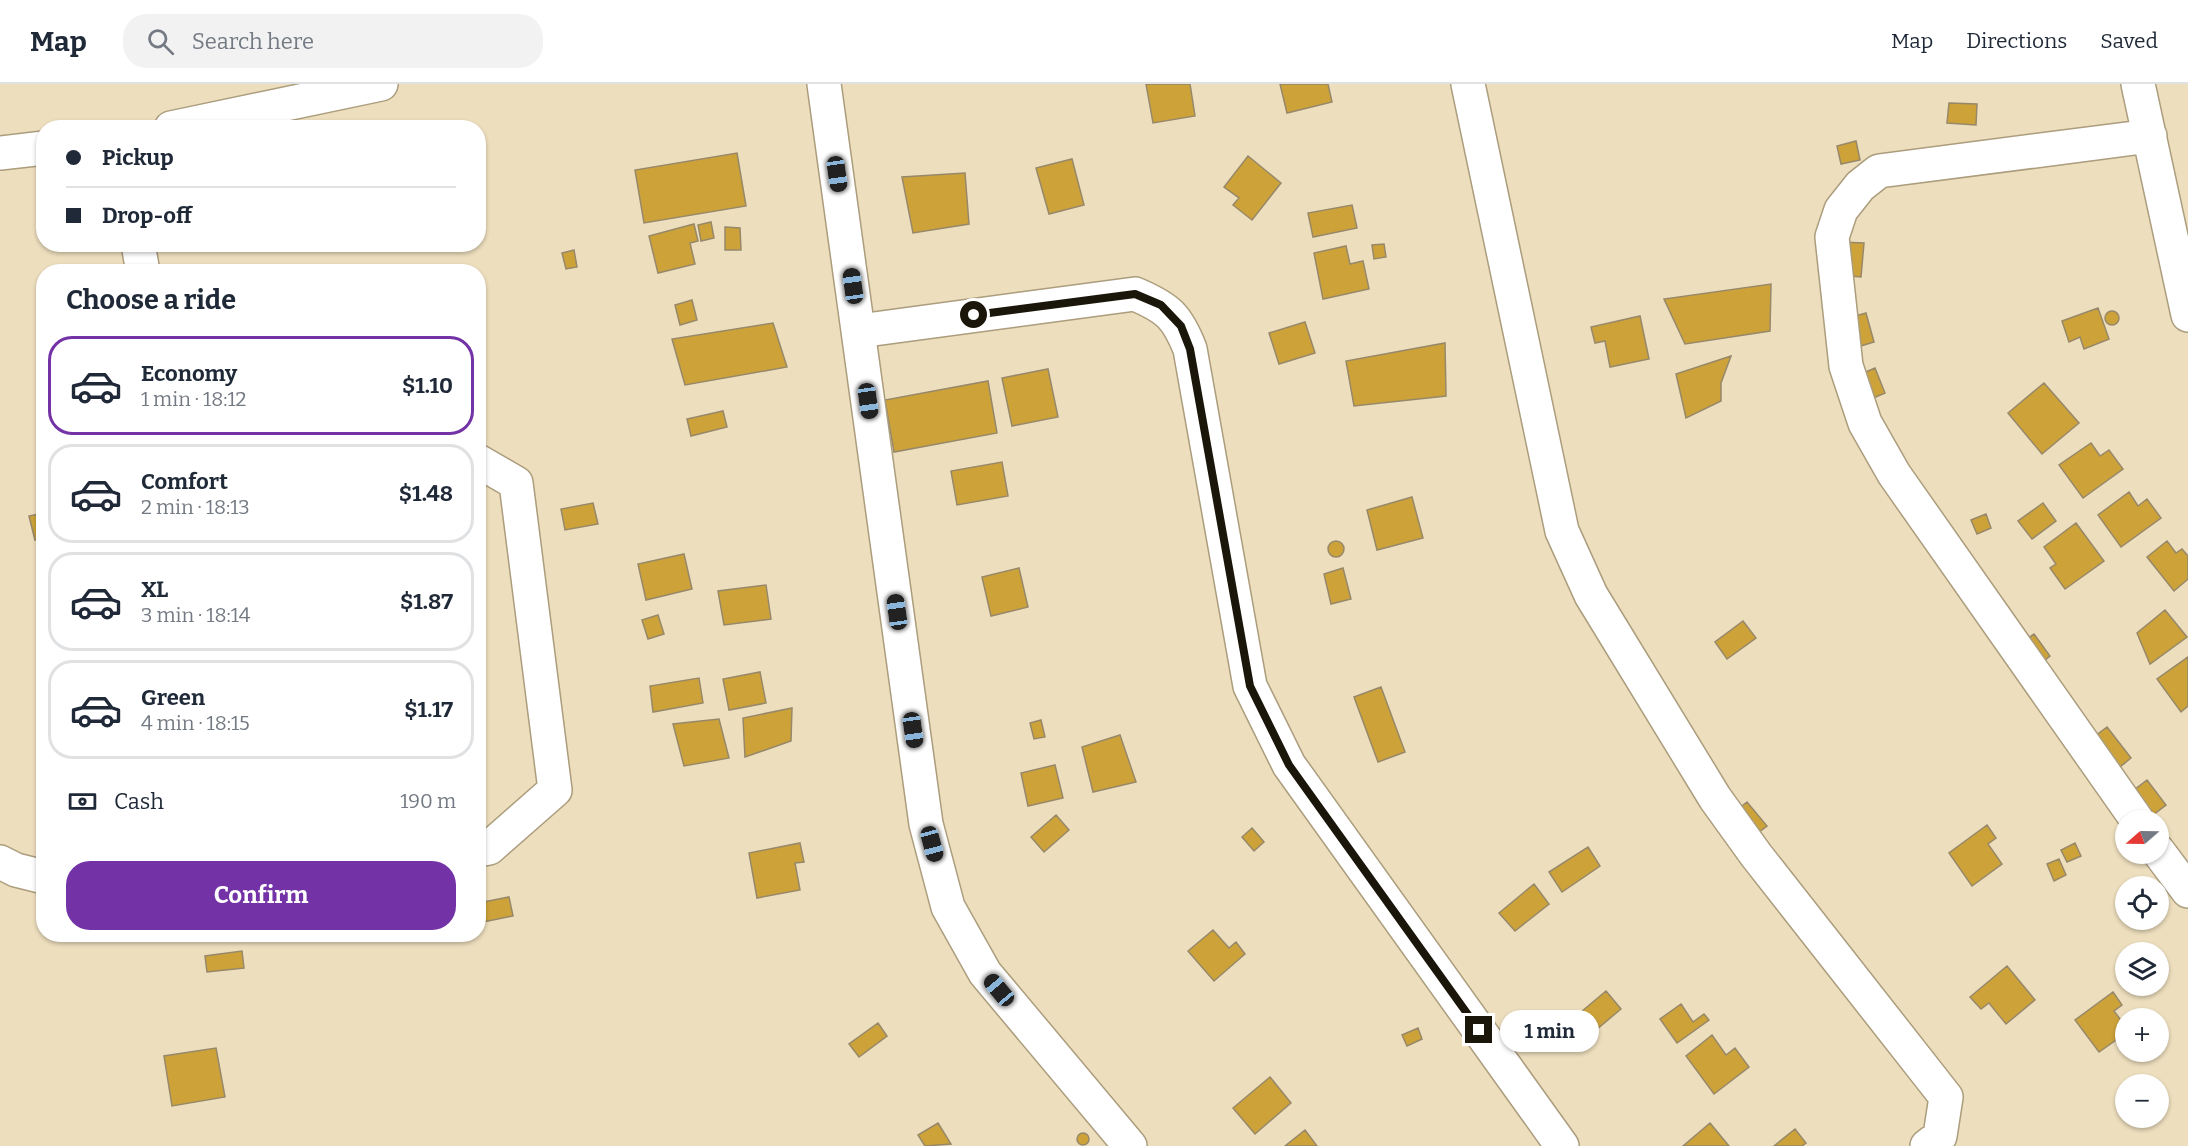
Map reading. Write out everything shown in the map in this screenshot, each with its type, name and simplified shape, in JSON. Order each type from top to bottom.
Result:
[{"type":"street","points":[[209,120],[381,84]]},
{"type":"street","points":[[824,84],[926,824],[948,907],[985,973],[1130,1146]]},
{"type":"street","points":[[1468,84],[1562,531],[1591,596],[1715,798],[1756,855],[1946,1097],[1940,1136],[1927,1146]]},
{"type":"street","points":[[2138,84],[2188,315]]},
{"type":"street","points":[[2130,810],[1894,474],[1865,423],[1846,366],[1832,237],[1840,210],[1860,186],[1879,171],[2151,136]]},
{"type":"street","points":[[0,153],[36,149]]},
{"type":"street","points":[[859,331],[1135,294],[1161,305],[1181,326],[1190,349],[1250,686],[1289,765],[1562,1146]]},
{"type":"street","points":[[486,466],[516,483],[555,790],[486,849]]},
{"type":"street","points":[[0,862],[16,870],[36,875]]},
{"type":"street","points":[[2168,864],[2188,891]]},
{"type":"building","points":[[1146,84],[1190,84],[1195,116],[1153,123]]},
{"type":"building","points":[[1280,84],[1328,84],[1332,102],[1287,113]]},
{"type":"building","points":[[1949,103],[1977,104],[1976,125],[1947,123]]},
{"type":"building","points":[[1856,141],[1860,160],[1841,164],[1837,146]]},
{"type":"building","points":[[737,153],[746,206],[644,223],[635,170]]},
{"type":"building","points":[[1248,156],[1281,183],[1252,220],[1233,205],[1239,198],[1224,187]]},
{"type":"building","points":[[1072,159],[1084,205],[1049,214],[1036,168]]},
{"type":"building","points":[[965,173],[969,224],[913,233],[902,177]]},
{"type":"building","points":[[1352,205],[1357,228],[1313,237],[1308,213]]},
{"type":"building","points":[[711,222],[714,238],[701,241],[698,225]]},
{"type":"building","points":[[694,224],[698,241],[690,243],[695,264],[658,273],[649,236]]},
{"type":"building","points":[[725,227],[740,228],[741,250],[725,250]]},
{"type":"building","points":[[1841,242],[1864,243],[1861,277],[1839,275]]},
{"type":"building","points":[[1384,244],[1386,257],[1374,259],[1372,245]]},
{"type":"building","points":[[1346,246],[1350,264],[1363,261],[1369,289],[1323,299],[1314,253]]},
{"type":"building","points":[[574,250],[577,267],[566,269],[562,253]]},
{"type":"building","points":[[1771,284],[1770,331],[1685,344],[1664,299]]},
{"type":"building","points":[[692,300],[697,320],[680,325],[675,305]]},
{"type":"building","points":[[2098,308],[2109,339],[2084,349],[2080,337],[2069,342],[2062,321]]},
{"type":"building","points":[[2109,311],[2115,311],[2119,318],[2115,325],[2109,325],[2105,321],[2105,315]]},
{"type":"building","points":[[1866,313],[1874,342],[1854,348],[1845,319]]},
{"type":"building","points":[[1640,316],[1649,359],[1610,367],[1605,341],[1595,343],[1591,327]]},
{"type":"building","points":[[1305,322],[1315,353],[1279,364],[1269,333]]},
{"type":"building","points":[[773,323],[787,367],[685,385],[672,339]]},
{"type":"building","points":[[1445,343],[1446,396],[1354,406],[1346,361]]},
{"type":"building","points":[[1731,356],[1721,383],[1721,401],[1686,418],[1676,374]]},
{"type":"building","points":[[1875,368],[1885,393],[1871,399],[1861,374]]},
{"type":"building","points":[[1048,369],[1058,417],[1012,426],[1002,378]]},
{"type":"building","points":[[988,381],[997,433],[894,452],[885,400]]},
{"type":"building","points":[[2044,383],[2079,423],[2042,454],[2008,413]]},
{"type":"building","points":[[723,411],[727,427],[691,436],[687,419]]},
{"type":"building","points":[[2091,443],[2100,456],[2109,450],[2123,469],[2083,498],[2059,465]]},
{"type":"building","points":[[1002,462],[1008,496],[957,505],[951,471]]},
{"type":"building","points":[[2129,492],[2138,506],[2147,499],[2161,518],[2121,547],[2098,515]]},
{"type":"building","points":[[1412,497],[1423,538],[1377,550],[1367,510]]},
{"type":"building","points":[[593,503],[598,524],[565,530],[561,509]]},
{"type":"building","points":[[2043,503],[2056,521],[2032,539],[2018,521]]},
{"type":"building","points":[[1986,514],[1991,528],[1977,534],[1971,520]]},
{"type":"building","points":[[36,515],[36,540],[35,540],[29,516]]},
{"type":"building","points":[[2076,523],[2104,561],[2065,589],[2050,568],[2056,564],[2044,547]]},
{"type":"building","points":[[1333,541],[1339,541],[1344,549],[1342,555],[1333,557],[1328,552],[1328,546]]},
{"type":"building","points":[[2167,541],[2176,553],[2182,549],[2188,556],[2188,579],[2174,591],[2147,557]]},
{"type":"building","points":[[684,554],[692,589],[646,600],[638,564]]},
{"type":"building","points":[[1019,568],[1028,607],[991,616],[982,577]]},
{"type":"building","points":[[1343,568],[1351,599],[1331,604],[1324,574]]},
{"type":"building","points":[[766,585],[771,619],[724,625],[718,591]]},
{"type":"building","points":[[2165,610],[2187,637],[2150,664],[2137,633]]},
{"type":"building","points":[[658,615],[664,634],[648,639],[642,620]]},
{"type":"building","points":[[1743,621],[1756,638],[1727,659],[1715,642]]},
{"type":"building","points":[[2034,634],[2050,656],[2035,668],[2018,646]]},
{"type":"building","points":[[2188,657],[2188,706],[2181,712],[2157,679]]},
{"type":"building","points":[[760,672],[766,703],[729,710],[723,679]]},
{"type":"building","points":[[699,678],[703,703],[653,712],[650,686]]},
{"type":"building","points":[[1381,687],[1405,752],[1378,762],[1354,697]]},
{"type":"building","points":[[792,708],[791,741],[745,757],[743,718]]},
{"type":"building","points":[[719,719],[729,758],[684,766],[673,724]]},
{"type":"building","points":[[1041,720],[1045,737],[1034,739],[1030,723]]},
{"type":"building","points":[[2107,727],[2131,758],[2115,771],[2090,740]]},
{"type":"building","points":[[1120,735],[1136,782],[1093,792],[1082,747]]},
{"type":"building","points":[[1055,765],[1063,798],[1028,806],[1021,773]]},
{"type":"building","points":[[2147,780],[2166,805],[2160,810],[2149,810],[2134,790]]},
{"type":"building","points":[[1747,802],[1767,826],[1751,838],[1732,814]]},
{"type":"building","points":[[1056,815],[1069,830],[1044,852],[1031,837]]},
{"type":"building","points":[[1987,825],[1996,838],[1988,844],[2002,864],[1972,886],[1949,853]]},
{"type":"building","points":[[1252,828],[1264,842],[1254,851],[1242,837]]},
{"type":"building","points":[[800,843],[804,862],[795,863],[800,890],[757,898],[749,853]]},
{"type":"building","points":[[2075,843],[2081,856],[2067,862],[2061,850]]},
{"type":"building","points":[[1588,847],[1600,866],[1562,892],[1549,872]]},
{"type":"building","points":[[2059,859],[2066,875],[2054,881],[2047,864]]},
{"type":"building","points":[[1534,884],[1549,904],[1515,931],[1499,913]]},
{"type":"building","points":[[509,897],[513,916],[486,921],[486,901]]},
{"type":"building","points":[[1213,930],[1229,948],[1236,942],[1245,954],[1214,981],[1188,951]]},
{"type":"building","points":[[242,951],[244,968],[207,972],[205,956]]},
{"type":"building","points":[[2007,966],[2035,1000],[2006,1024],[1989,1003],[1981,1009],[1970,997]]},
{"type":"building","points":[[1606,991],[1621,1009],[1590,1035],[1575,1017]]},
{"type":"building","points":[[2113,992],[2122,1005],[2114,1011],[2115,1041],[2099,1052],[2075,1020]]},
{"type":"building","points":[[1681,1004],[1693,1022],[1704,1014],[1709,1020],[1677,1043],[1660,1019]]},
{"type":"building","points":[[878,1023],[887,1036],[859,1057],[849,1044]]},
{"type":"building","points":[[1418,1028],[1422,1039],[1407,1046],[1402,1035]]},
{"type":"building","points":[[1712,1035],[1726,1055],[1735,1048],[1749,1067],[1714,1094],[1686,1056]]},
{"type":"building","points":[[216,1048],[225,1097],[172,1106],[164,1056]]},
{"type":"building","points":[[1270,1077],[1291,1103],[1255,1134],[1233,1108]]},
{"type":"building","points":[[938,1123],[951,1144],[925,1146],[918,1135]]},
{"type":"building","points":[[1710,1123],[1729,1146],[1683,1146]]},
{"type":"building","points":[[1795,1129],[1806,1143],[1802,1146],[1774,1146]]},
{"type":"building","points":[[1305,1130],[1317,1146],[1285,1146]]},
{"type":"building","points":[[1085,1133],[1089,1139],[1085,1145],[1081,1145],[1077,1137]]},
{"type":"route","points":[[974,315],[1135,294],[1161,305],[1181,326],[1190,349],[1250,686],[1289,765],[1479,1030]]}]
